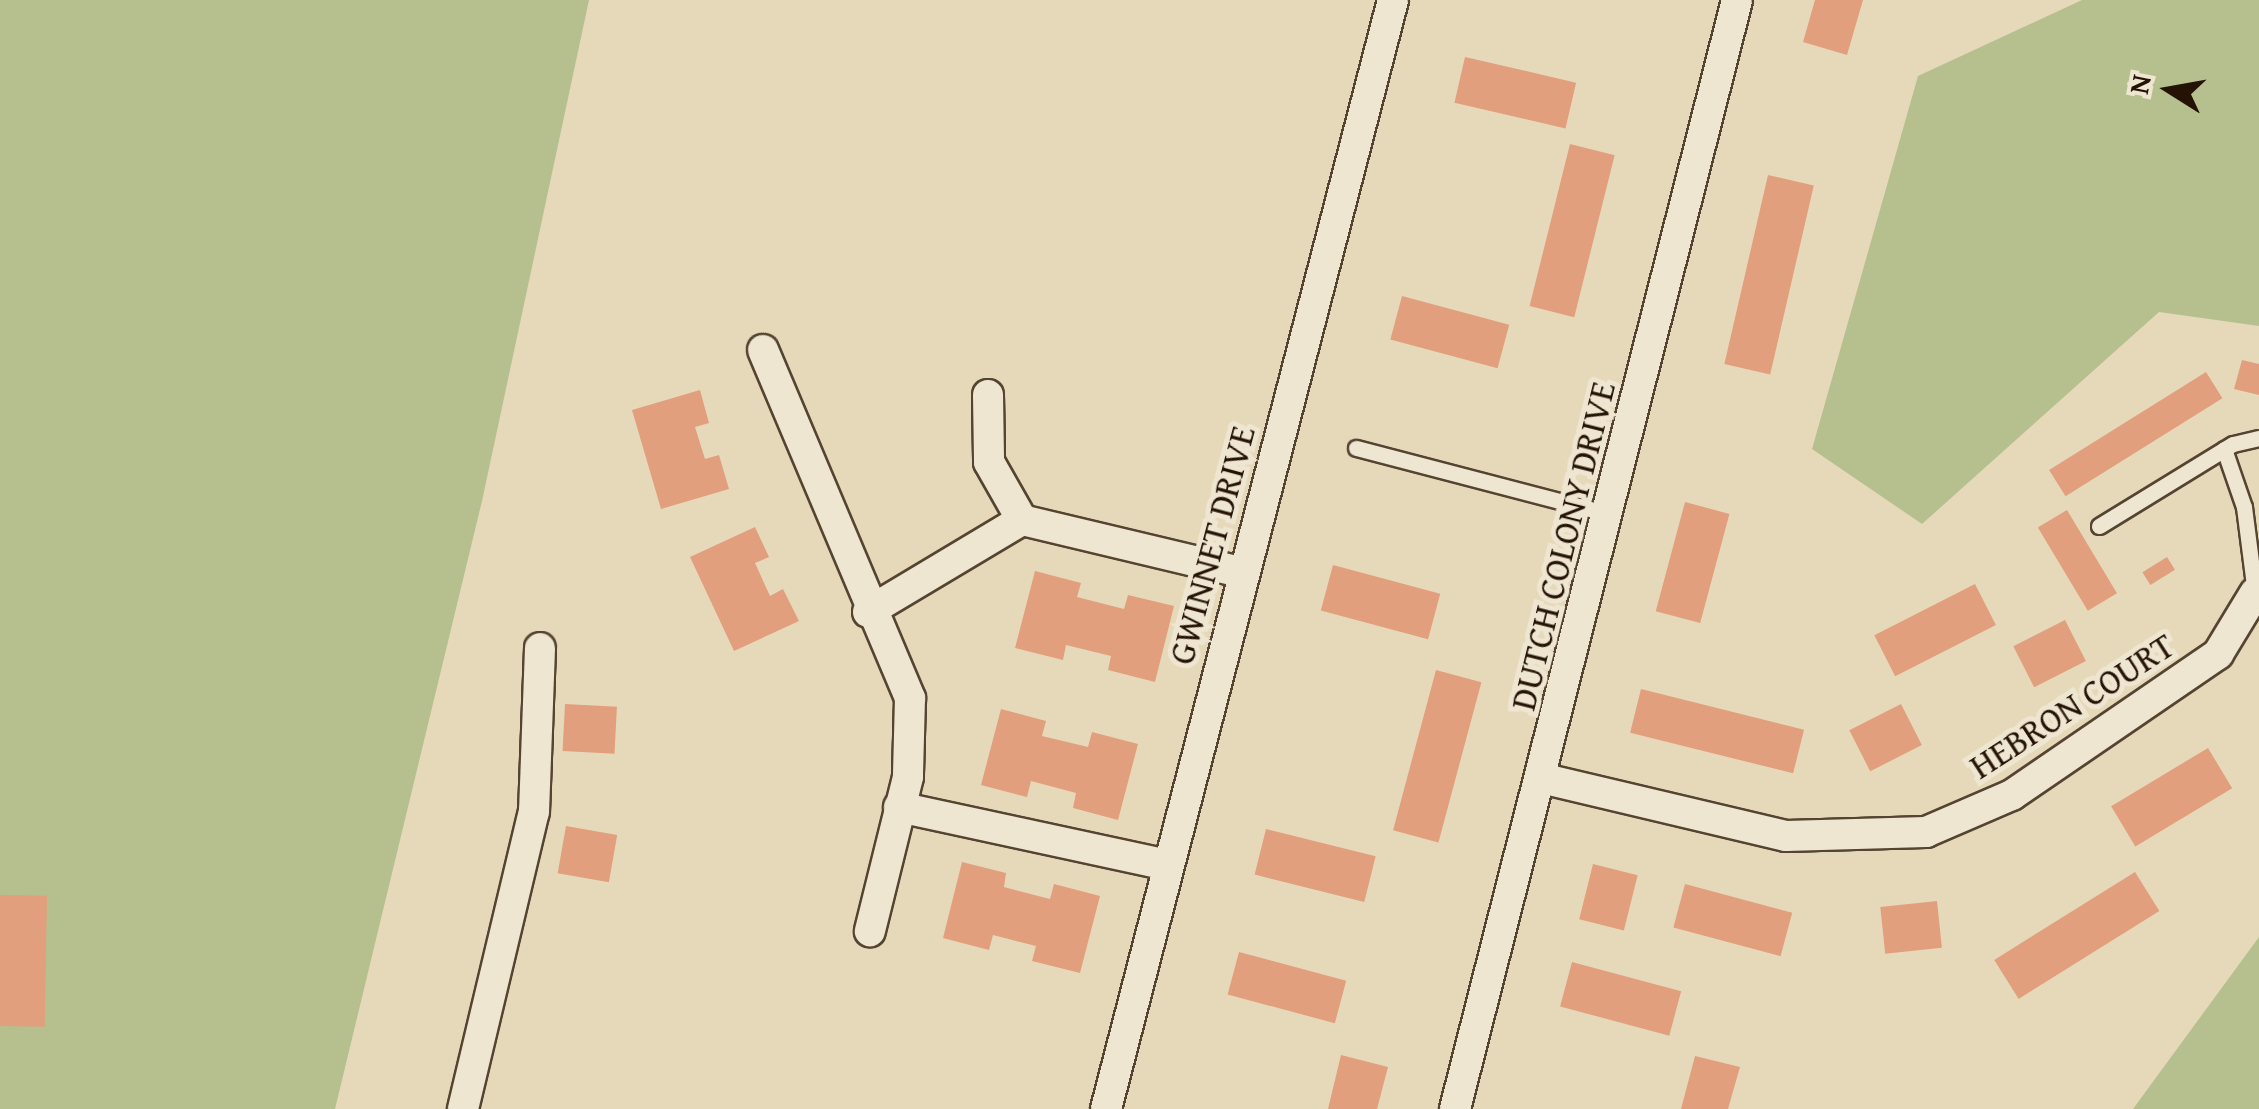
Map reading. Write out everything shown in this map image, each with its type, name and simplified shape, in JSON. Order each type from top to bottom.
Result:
[{"type":"street","name":"GWINNET DRIVE","points":[[1106,1109],[1392,0]]},
{"type":"street","name":"DUTCH COLONY DRIVE","points":[[1455,1109],[1545,779],[1737,0]]},
{"type":"street","points":[[763,350],[868,612],[910,698],[913,745],[870,931]]},
{"type":"street","points":[[988,395],[990,462],[1022,520]]},
{"type":"street","points":[[868,612],[1022,520],[1244,573]]},
{"type":"street","name":"HEBRON COURT","points":[[1545,779],[1786,836],[1926,832],[2012,795],[2218,654],[2254,593]]},
{"type":"street","points":[[463,1109],[534,812],[540,648]]},
{"type":"street","points":[[898,807],[1168,866]]},
{"type":"lane","points":[[2099,526],[2224,449],[2259,438]]},
{"type":"lane","points":[[1356,448],[1609,514]]},
{"type":"lane","points":[[2224,449],[2244,508],[2254,593]]},
{"type":"green space","points":[[0,0],[589,0],[482,501],[335,1109],[0,1109]]},
{"type":"green space","points":[[2082,0],[2259,0],[2259,326],[2159,312],[1922,524],[1812,449],[1918,76]]},
{"type":"green space","points":[[2259,937],[2259,1109],[2133,1109]]},
{"type":"building","points":[[1815,0],[1863,0],[1847,55],[1803,42]]},
{"type":"building","points":[[1465,57],[1576,83],[1566,128],[1454,103]]},
{"type":"building","points":[[1570,144],[1615,155],[1574,317],[1530,306]]},
{"type":"building","points":[[1768,175],[1814,186],[1770,375],[1724,364]]},
{"type":"building","points":[[1402,296],[1509,325],[1498,368],[1390,339]]},
{"type":"building","points":[[2242,360],[2259,364],[2259,395],[2234,389]]},
{"type":"building","points":[[2206,372],[2222,398],[2066,496],[2049,470]]},
{"type":"building","points":[[700,390],[709,423],[695,427],[705,459],[719,455],[729,489],[661,509],[632,410]]},
{"type":"building","points":[[1685,502],[1729,514],[1700,623],[1656,611]]},
{"type":"building","points":[[2067,510],[2117,593],[2088,611],[2038,528]]},
{"type":"building","points":[[755,527],[769,557],[755,563],[770,596],[783,589],[799,621],[734,651],[690,557]]},
{"type":"building","points":[[2167,557],[2175,570],[2150,585],[2142,572]]},
{"type":"building","points":[[1333,565],[1440,594],[1428,639],[1321,610]]},
{"type":"building","points":[[1035,571],[1081,583],[1077,597],[1124,609],[1128,595],[1174,606],[1155,682],[1108,670],[1111,656],[1066,645],[1063,660],[1015,648]]},
{"type":"building","points":[[1975,584],[1996,625],[1895,676],[1874,635]]},
{"type":"building","points":[[2065,620],[2086,661],[2034,687],[2013,646]]},
{"type":"building","points":[[1436,670],[1481,682],[1438,843],[1393,830]]},
{"type":"building","points":[[1641,689],[1804,730],[1793,773],[1630,733]]},
{"type":"building","points":[[565,704],[617,707],[614,754],[563,751]]},
{"type":"building","points":[[1901,704],[1922,745],[1870,771],[1849,730]]},
{"type":"building","points":[[1001,709],[1046,721],[1042,736],[1088,747],[1092,732],[1138,744],[1118,820],[1073,808],[1076,793],[1031,781],[1027,797],[981,785]]},
{"type":"building","points":[[2208,748],[2232,788],[2135,846],[2111,806]]},
{"type":"building","points":[[566,826],[617,835],[609,882],[558,873]]},
{"type":"building","points":[[1266,829],[1376,856],[1364,902],[1255,875]]},
{"type":"building","points":[[962,862],[1006,873],[1004,887],[1050,899],[1054,884],[1100,896],[1080,973],[1032,961],[1036,946],[993,935],[989,950],[943,938]]},
{"type":"building","points":[[1593,864],[1638,875],[1624,930],[1579,919]]},
{"type":"building","points":[[2135,872],[2159,911],[2019,999],[1994,960]]},
{"type":"building","points":[[1685,884],[1792,913],[1781,956],[1673,927]]},
{"type":"building","points":[[0,895],[47,896],[45,1027],[0,1026]]},
{"type":"building","points":[[1937,901],[1942,948],[1885,954],[1880,907]]},
{"type":"building","points":[[1239,952],[1346,981],[1335,1023],[1228,995]]},
{"type":"building","points":[[1572,962],[1681,991],[1669,1036],[1560,1006]]},
{"type":"building","points":[[1341,1055],[1388,1067],[1377,1109],[1328,1109]]},
{"type":"building","points":[[1695,1056],[1740,1067],[1728,1109],[1681,1109]]}]
